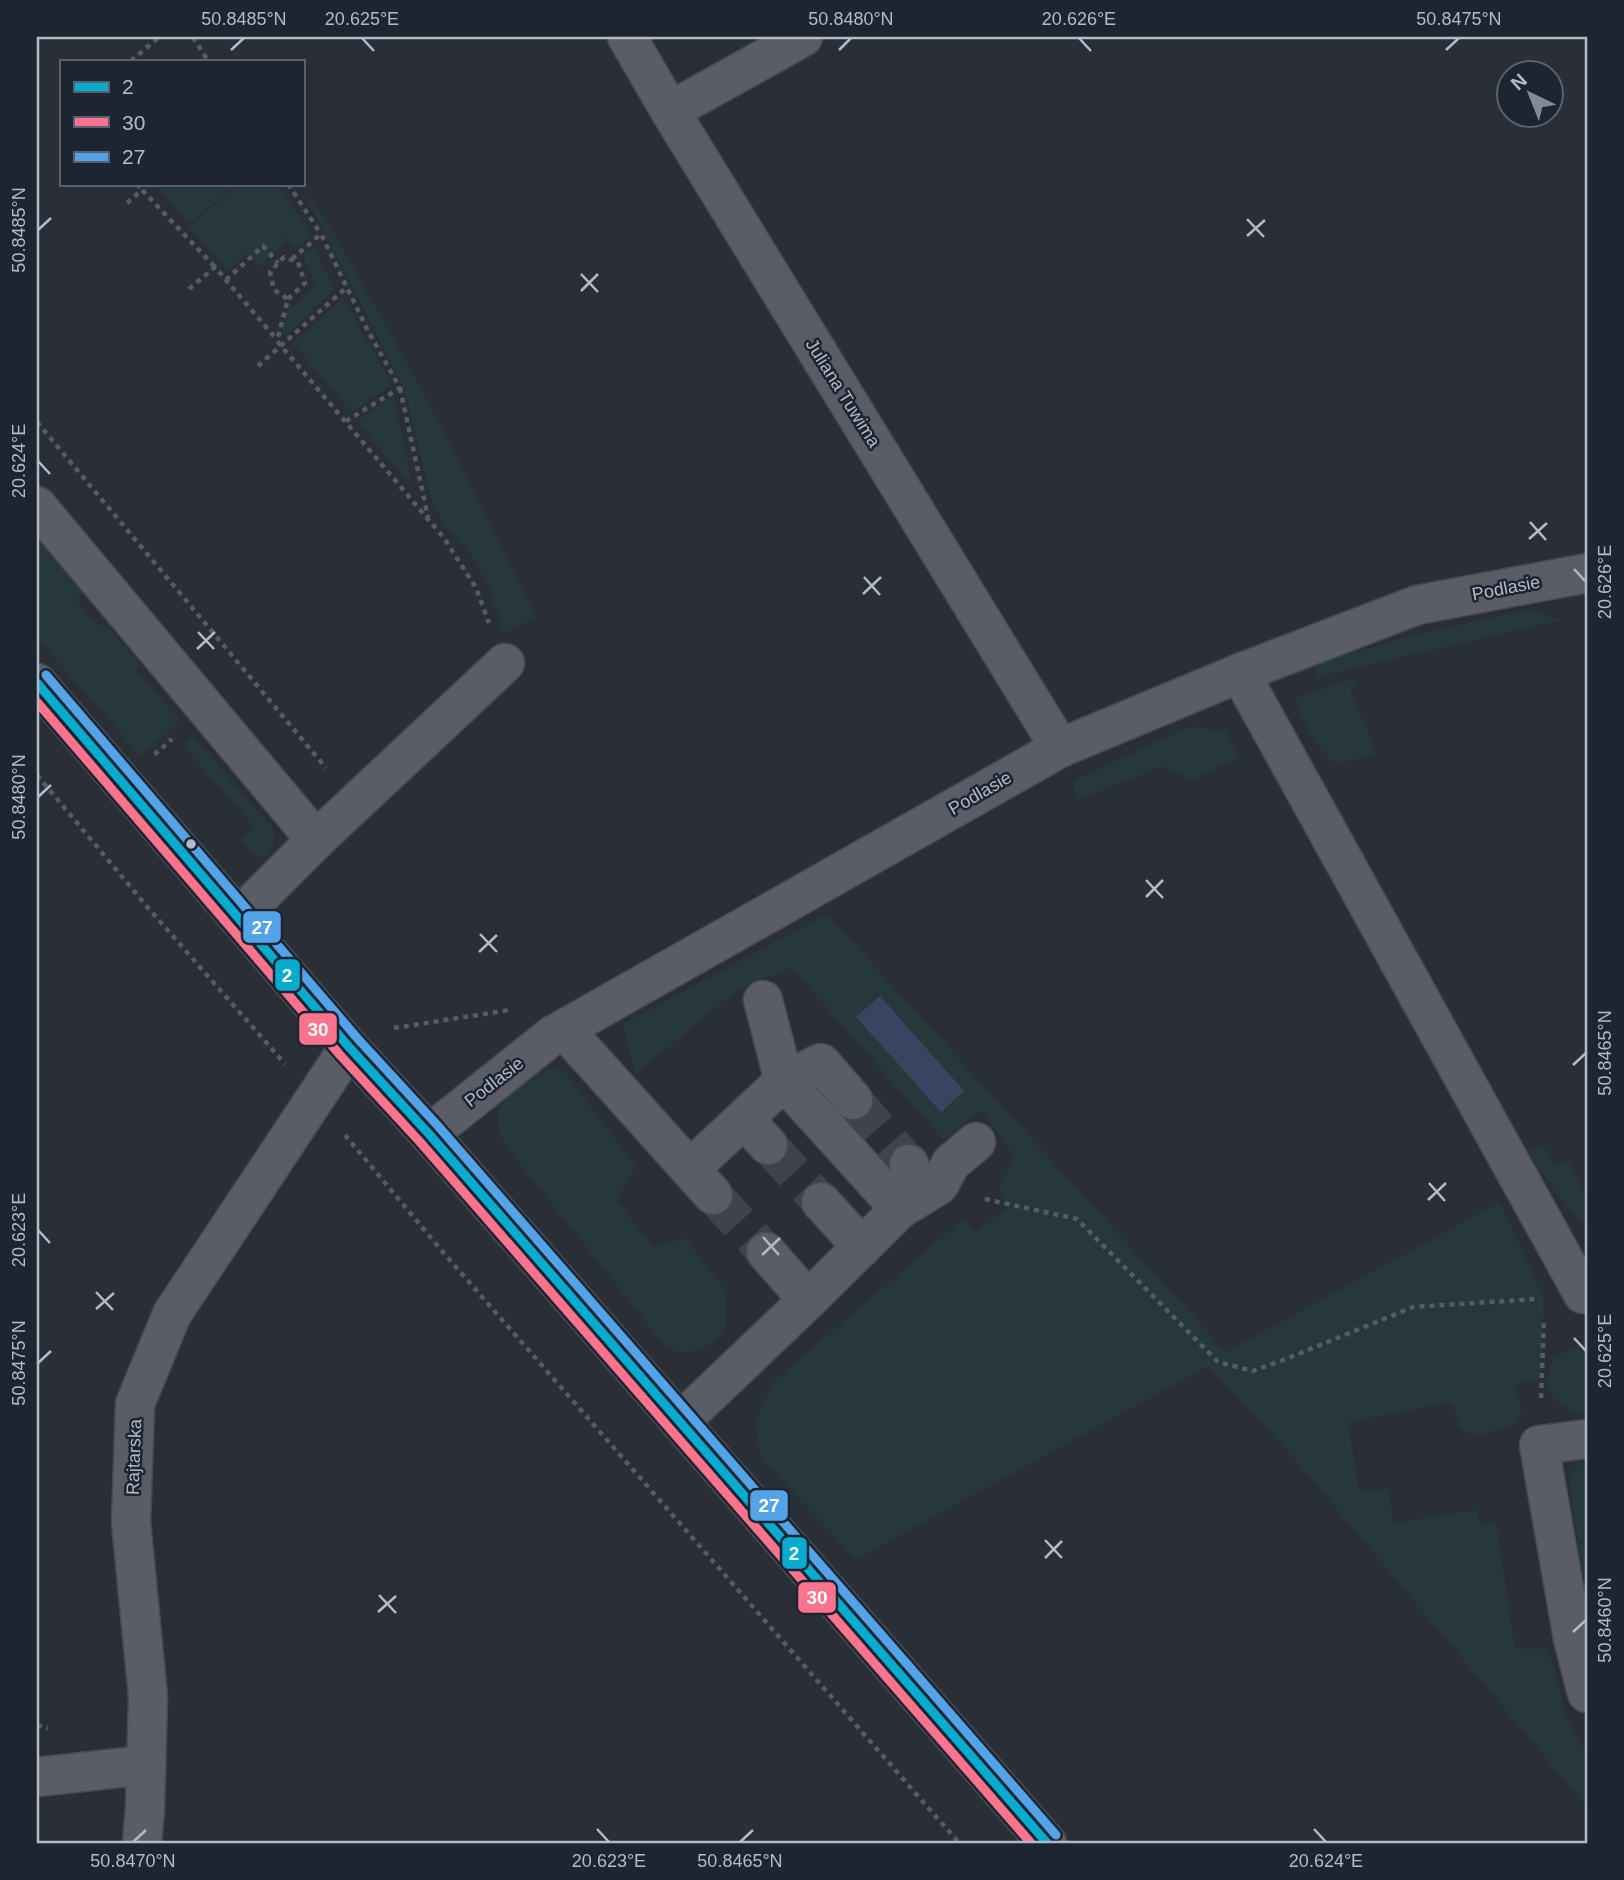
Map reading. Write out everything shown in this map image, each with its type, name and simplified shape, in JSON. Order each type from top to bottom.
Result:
[{"type":"street","name":"Juliana Tuwima","points":[[627,37],[1060,748]]},
{"type":"street","points":[[670,111],[803,37]]},
{"type":"street","points":[[37,506],[316,840]]},
{"type":"street","name":"Podlasie","points":[[429,1134],[553,1035],[1060,748],[1240,673],[1417,605],[1587,573]]},
{"type":"street","points":[[238,918],[316,840],[505,663]]},
{"type":"street","points":[[1240,673],[1585,1293]]},
{"type":"street","points":[[37,683],[349,1046],[429,1134],[1047,1843]]},
{"type":"street","points":[[763,1000],[784,1081],[917,1188]]},
{"type":"street","points":[[564,1029],[702,1182],[756,1132],[784,1081],[821,1063],[853,1100]]},
{"type":"street","name":"Rajtarska","points":[[142,1843],[148,1696],[131,1522],[135,1404],[172,1314],[349,1046]]},
{"type":"street","points":[[680,1422],[862,1247],[917,1188],[951,1163],[985,1152]]},
{"type":"street","points":[[821,1202],[862,1247]]},
{"type":"street","points":[[766,1252],[808,1300]]},
{"type":"street","points":[[1587,1438],[1539,1445],[1573,1639],[1587,1693]]},
{"type":"street","points":[[37,1777],[146,1765]]},
{"type":"path","points":[[132,60],[159,37]]},
{"type":"path","points":[[193,37],[207,60]]},
{"type":"path","points":[[139,186],[215,267],[444,538],[476,588],[505,663]]},
{"type":"path","points":[[289,186],[321,234],[368,331],[400,388],[429,520]]},
{"type":"path","points":[[127,203],[142,190]]},
{"type":"path","points":[[292,259],[321,234]]},
{"type":"path","points":[[226,280],[263,246],[278,263]]},
{"type":"path","points":[[277,341],[288,299],[305,283],[298,262],[284,257],[270,272],[274,290],[288,299]]},
{"type":"path","points":[[189,289],[215,267]]},
{"type":"path","points":[[258,366],[346,287]]},
{"type":"path","points":[[346,422],[400,388]]},
{"type":"path","points":[[37,422],[328,770]]},
{"type":"path","points":[[165,764],[156,754],[206,708]]},
{"type":"path","points":[[37,775],[149,909],[294,1074]]},
{"type":"path","points":[[386,1018],[395,1028],[515,1009]]},
{"type":"path","points":[[356,1147],[442,1251],[959,1843]]},
{"type":"path","points":[[985,1199],[1077,1219],[1218,1362],[1254,1371],[1413,1307],[1544,1299],[1585,1293]]},
{"type":"path","points":[[1539,1445],[1544,1299]]},
{"type":"shaded area","points":[[156,186],[235,186],[189,223]]},
{"type":"shaded area","points":[[238,186],[279,186],[311,236],[295,248],[280,232],[286,242],[259,267],[247,253],[228,271],[188,227]]},
{"type":"shaded area","points":[[303,190],[327,221],[422,390],[537,616],[504,633],[489,587],[472,556],[444,525],[431,500],[405,390]]},
{"type":"shaded area","points":[[314,247],[334,289],[285,336],[282,332],[289,304],[294,307],[314,288],[310,265],[305,266],[304,256]]},
{"type":"shaded area","points":[[343,298],[392,384],[352,413],[293,343]]},
{"type":"shaded area","points":[[393,393],[413,487],[357,422]]},
{"type":"shaded area","points":[[37,519],[94,584],[76,600],[97,625],[107,626],[139,662],[137,671],[180,721],[141,756],[37,638]]},
{"type":"shaded area","points":[[1532,609],[1560,620],[1317,677],[1315,664],[1406,637]]},
{"type":"shaded area","points":[[1357,678],[1351,693],[1377,754],[1336,764],[1316,742],[1295,698]]},
{"type":"shaded area","points":[[1191,726],[1226,732],[1239,757],[1193,780],[1161,766],[1077,801],[1073,781]]},
{"type":"shaded area","points":[[192,736],[273,828],[274,843],[263,857],[258,859],[241,840],[254,827],[183,745]]},
{"type":"shaded area","points":[[827,914],[1226,1352],[1500,1202],[1544,1299],[1541,1379],[1513,1384],[1522,1412],[1516,1423],[1484,1434],[1466,1433],[1459,1425],[1452,1402],[1348,1422],[1359,1491],[1389,1489],[1393,1523],[1477,1510],[1481,1525],[1496,1523],[1515,1649],[1546,1649],[1550,1655],[1566,1717],[1587,1755],[1587,1807],[1294,1458],[1208,1366],[857,1559],[761,1459],[755,1422],[774,1381],[963,1219],[977,1233],[1009,1205],[998,1188],[1015,1157],[981,1110],[943,1140],[792,968],[740,988],[635,1074],[623,1024]]},
{"type":"shaded area","points":[[542,1069],[563,1070],[636,1167],[616,1200],[654,1247],[685,1238],[726,1291],[726,1327],[714,1342],[698,1350],[682,1353],[666,1347],[500,1136],[497,1114],[504,1094],[522,1076]]},
{"type":"shaded area","points":[[1543,1144],[1553,1167],[1569,1161],[1587,1202],[1587,1229],[1550,1185],[1528,1151]]},
{"type":"shaded area","points":[[1587,1340],[1587,1413],[1571,1410],[1559,1403],[1550,1392],[1545,1377],[1554,1359]]},
{"type":"shaded area","points":[[1587,1458],[1587,1591],[1569,1481],[1574,1469]]},
{"type":"water","points":[[880,996],[964,1091],[941,1112],[856,1017]]},
{"type":"tunnel","points":[[853,1100],[909,1164]]},
{"type":"tunnel","points":[[768,1145],[821,1202]]},
{"type":"tunnel","points":[[713,1195],[766,1252]]},
{"type":"transit line","name":"27","points":[[46,675],[358,1039],[438,1126],[1056,1835]]},
{"type":"transit line","name":"2","points":[[37,683],[349,1047],[429,1134],[1047,1843]]},
{"type":"transit line","name":"30","points":[[37,702],[340,1055],[420,1142],[1031,1843]]}]
